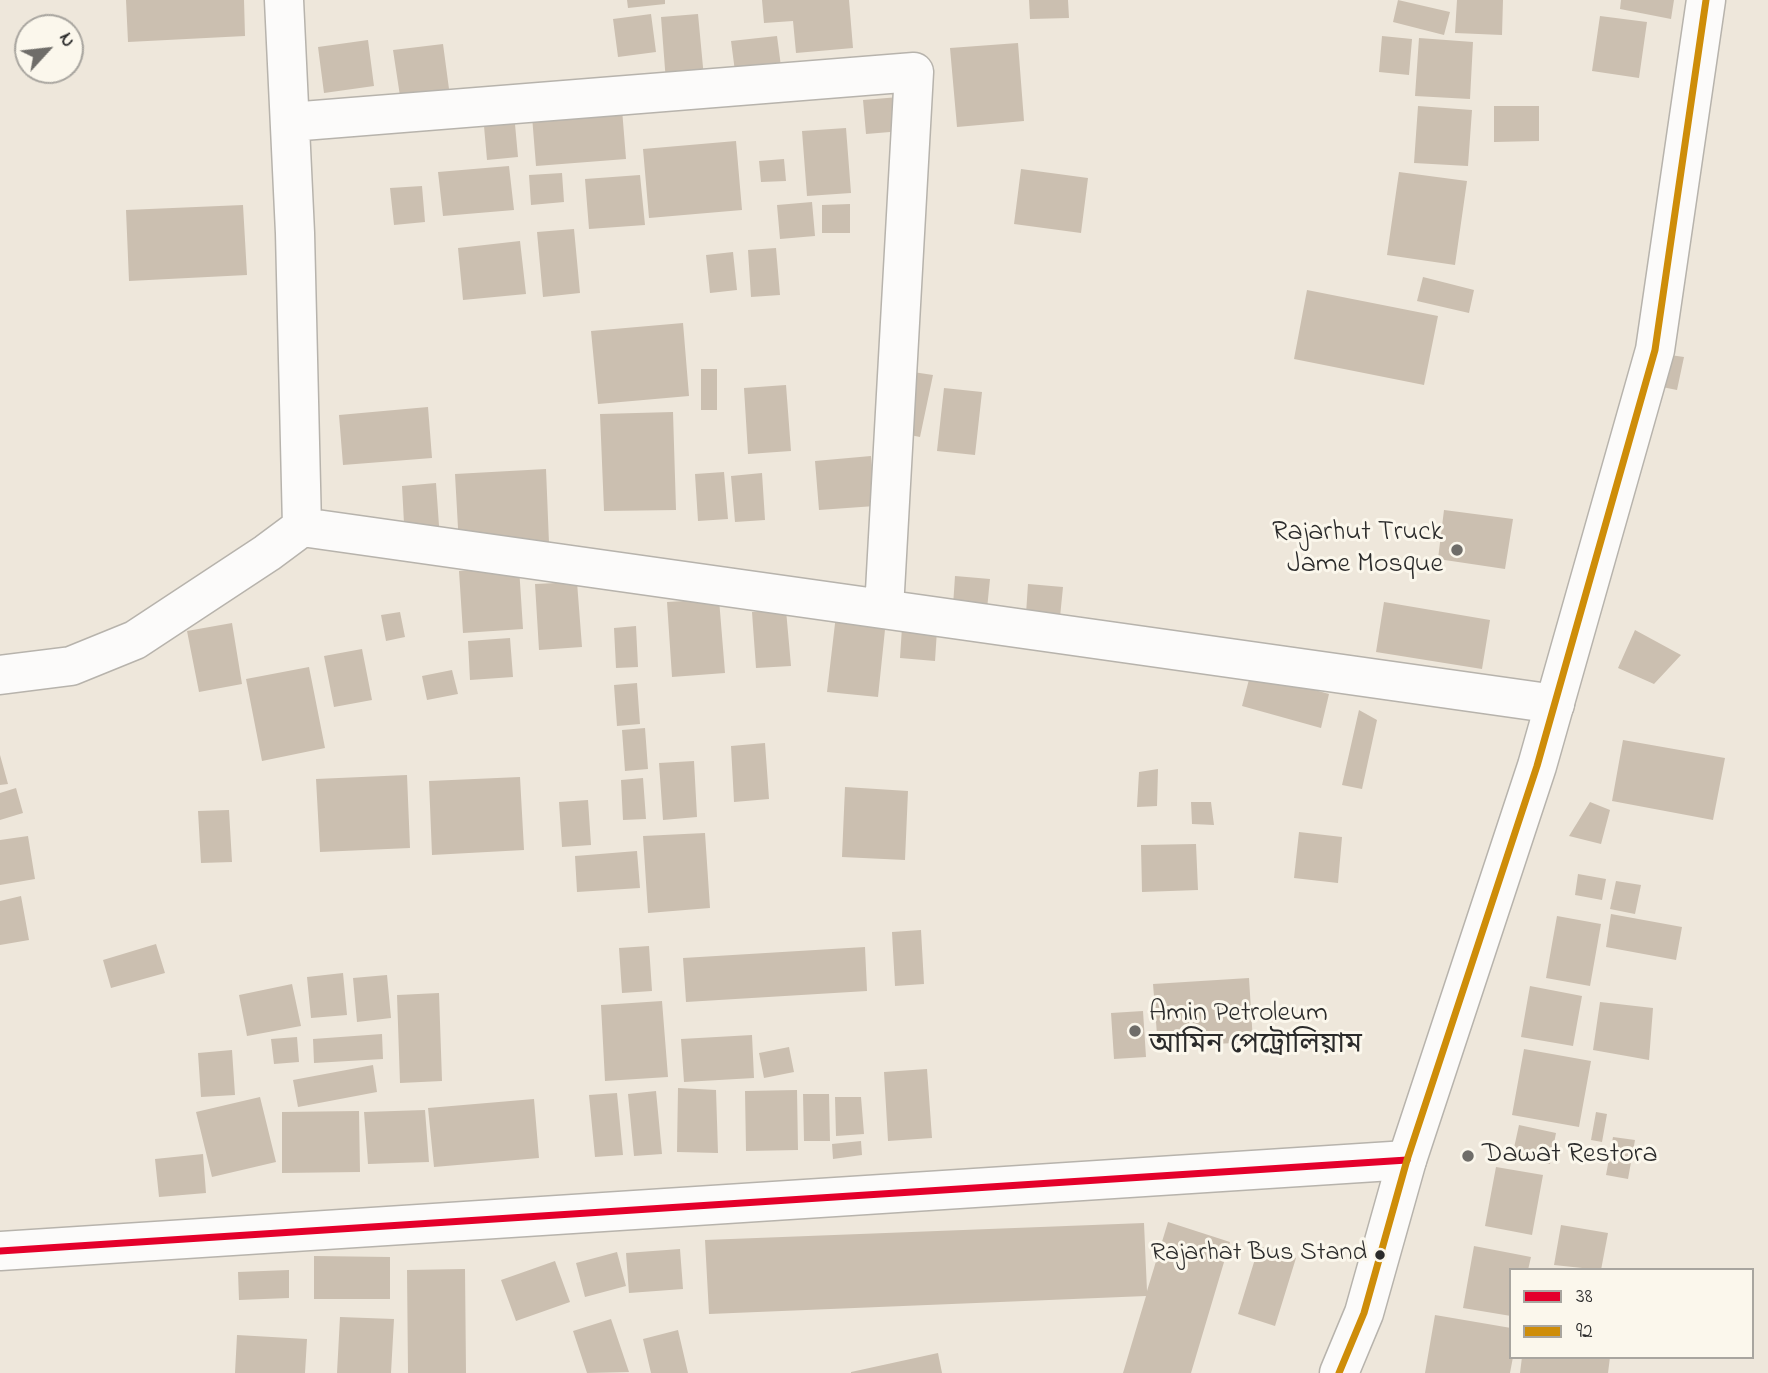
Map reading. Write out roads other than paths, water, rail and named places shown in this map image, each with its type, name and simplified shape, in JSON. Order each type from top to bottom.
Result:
[{"type":"main road","points":[[284,0],[302,527]]},
{"type":"main road","points":[[1339,1373],[1364,1313],[1407,1160],[1472,968],[1555,704],[1655,350],[1706,0]]},
{"type":"main road","points":[[290,122],[914,72],[884,609]]},
{"type":"main road","points":[[0,675],[71,666],[135,640],[302,527],[1555,704]]},
{"type":"main road","points":[[0,1251],[1407,1160]]},
{"type":"place","name":"Rajarhut Truck Jame Mosque","points":[[1457,550]]},
{"type":"place","name":"Amin Petroleum আমিন পেট্রোলিয়াম","points":[[1135,1031]]},
{"type":"place","name":"Dawat Restora","points":[[1468,1156]]},
{"type":"place","name":"Rajarhat Bus Stand","points":[[1380,1255]]}]
